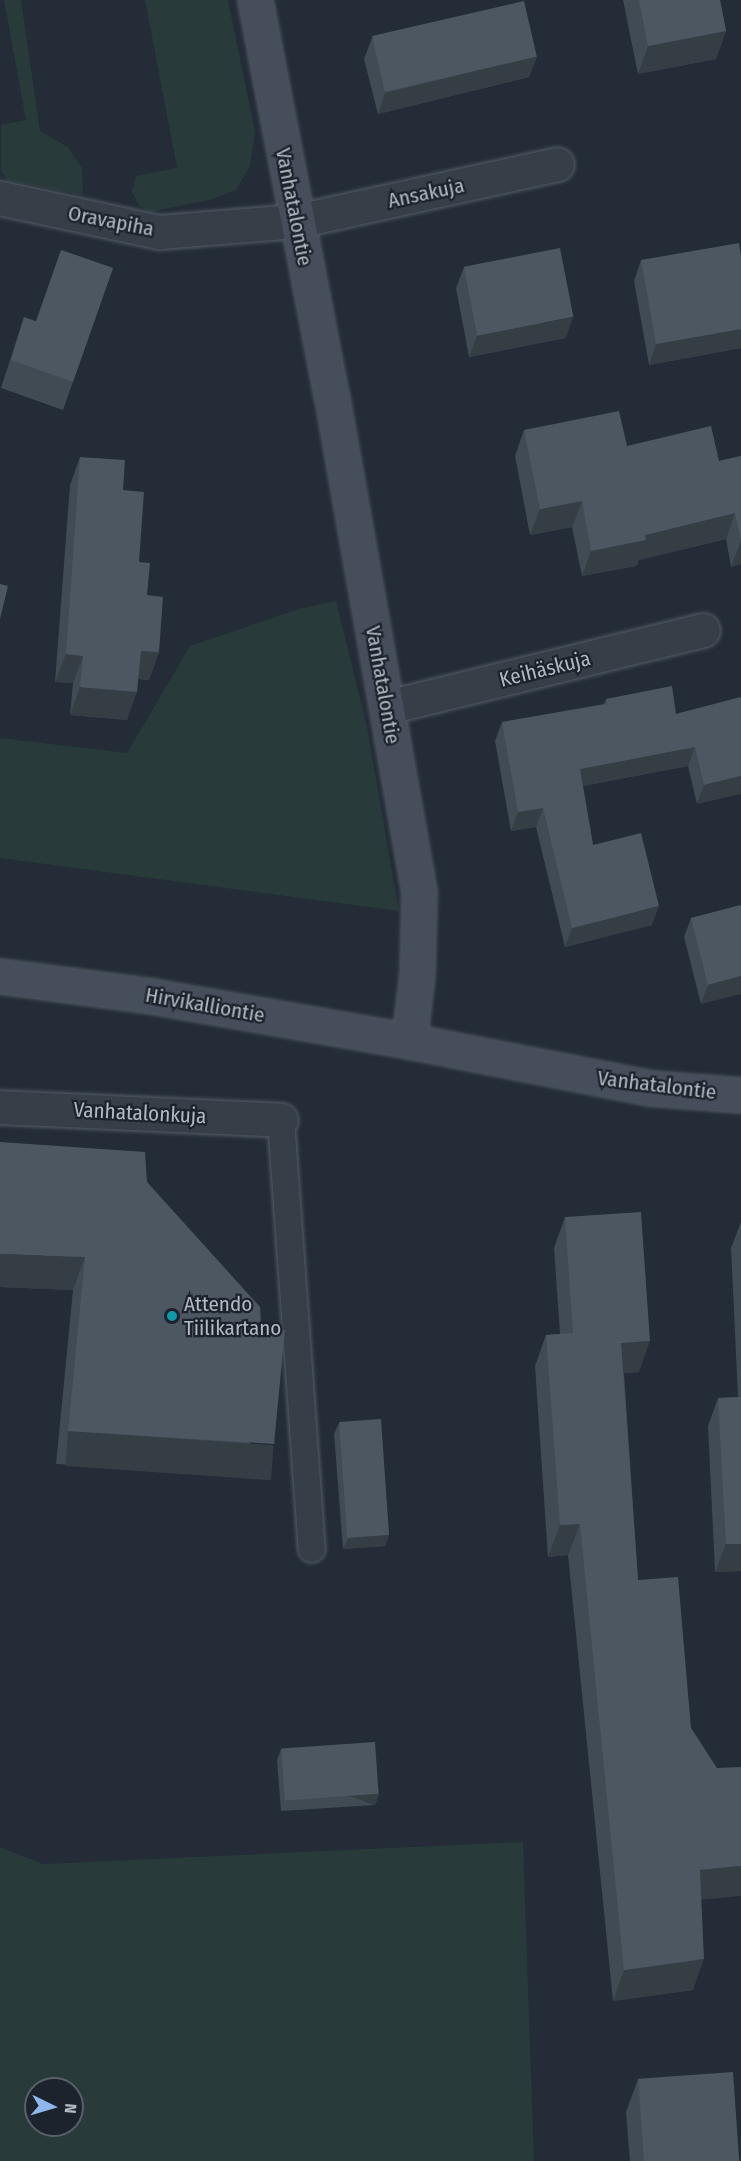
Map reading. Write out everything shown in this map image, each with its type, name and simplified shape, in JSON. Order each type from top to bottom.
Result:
[{"type":"street","name":"Vanhatalontie","points":[[255,0],[332,398],[419,892],[417,974],[409,1041],[650,1088],[741,1095]]},
{"type":"street","name":"Ansakuja","points":[[296,221],[557,164]]},
{"type":"street","name":"Oravapiha","points":[[0,198],[159,232],[296,221]]},
{"type":"street","name":"Keihäskuja","points":[[387,706],[703,630]]},
{"type":"street","name":"Hirvikalliontie","points":[[0,976],[131,993],[409,1041]]},
{"type":"street","name":"Vanhatalonkuja","points":[[0,1107],[281,1120]]},
{"type":"lane","points":[[281,1120],[312,1549]]},
{"type":"shaded area","points":[[4,0],[21,0],[40,131],[68,147],[82,168],[83,195],[7,180],[1,171],[1,125],[26,120]]},
{"type":"shaded area","points":[[145,0],[228,0],[255,132],[250,166],[236,190],[213,199],[150,212],[139,205],[132,192],[136,176],[177,168]]},
{"type":"shaded area","points":[[336,601],[367,727],[399,911],[0,858],[0,738],[127,753],[190,646],[302,608]]},
{"type":"shaded area","points":[[523,1842],[534,2161],[0,2161],[0,1847],[43,1864]]},
{"type":"building","points":[[639,0],[720,0],[726,31],[648,46]]},
{"type":"building","points":[[524,1],[537,57],[385,92],[372,36]]},
{"type":"building","points":[[739,243],[741,329],[656,344],[641,260]]},
{"type":"building","points":[[560,248],[573,317],[477,335],[464,267]]},
{"type":"building","points":[[61,250],[113,268],[73,382],[11,360],[24,317],[36,322]]},
{"type":"building","points":[[619,411],[627,446],[711,426],[719,461],[741,456],[741,541],[735,513],[645,535],[646,540],[591,551],[582,501],[540,509],[524,430]]},
{"type":"building","points":[[80,457],[125,460],[123,490],[144,492],[139,562],[150,563],[147,595],[163,597],[159,652],[141,651],[137,692],[80,687],[83,656],[66,654]]},
{"type":"building","points":[[0,584],[8,586],[0,619]]},
{"type":"building","points":[[672,686],[676,714],[741,697],[741,776],[704,785],[695,747],[580,769],[593,845],[641,833],[659,906],[572,928],[543,808],[518,812],[502,722],[607,704],[606,699]]},
{"type":"building","points":[[741,905],[741,976],[708,985],[691,918]]},
{"type":"building","name":"Attendo Tiilikartano","points":[[0,1142],[145,1152],[147,1182],[260,1307],[261,1323],[285,1330],[274,1444],[68,1431],[85,1257],[0,1254]]},
{"type":"building","points":[[641,1212],[650,1341],[621,1343],[638,1580],[678,1577],[691,1728],[717,1768],[741,1767],[741,1866],[700,1870],[704,1959],[624,1970],[580,1524],[560,1525],[546,1335],[573,1333],[565,1217]]},
{"type":"building","points":[[741,1397],[741,1544],[726,1544],[718,1398]]},
{"type":"building","points":[[381,1419],[389,1535],[347,1538],[339,1422]]},
{"type":"building","points":[[375,1742],[379,1794],[285,1800],[281,1749]]},
{"type":"building","points":[[733,2072],[739,2161],[644,2161],[638,2079]]},
{"type":"place","name":"Attendo Tiilikartano","points":[[172,1316]]}]
